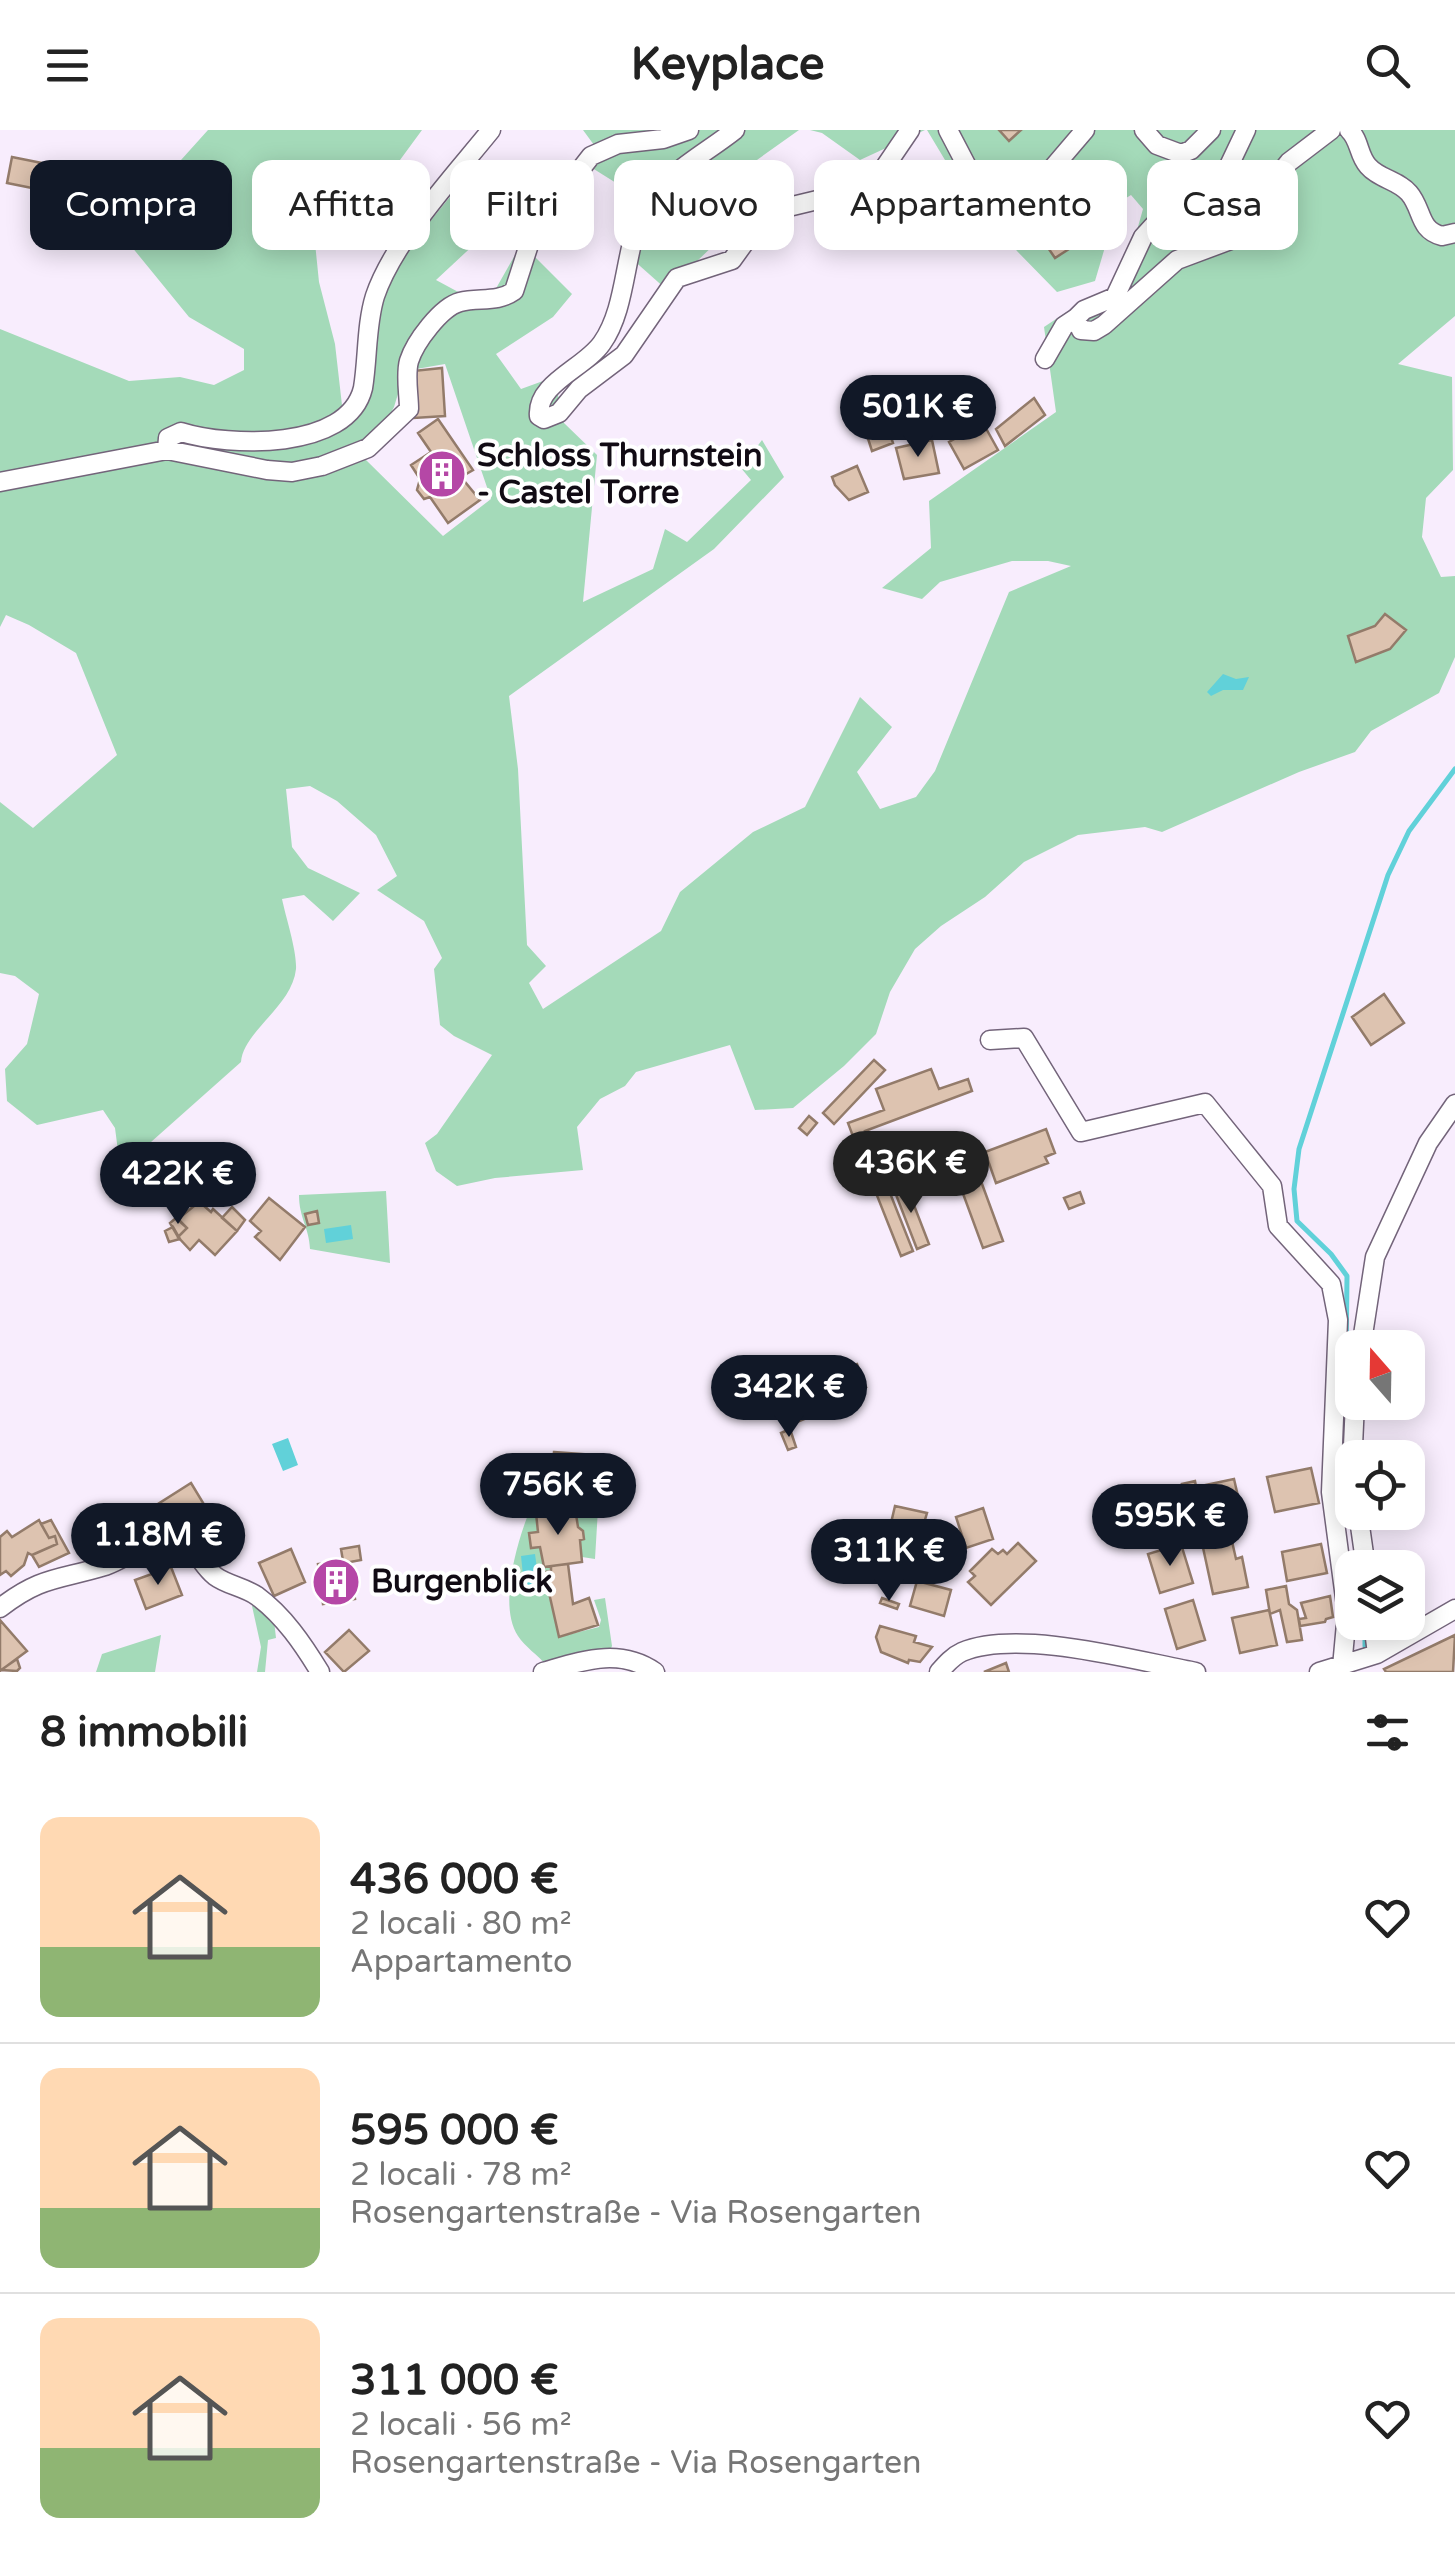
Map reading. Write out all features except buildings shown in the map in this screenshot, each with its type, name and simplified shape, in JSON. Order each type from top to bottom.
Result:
[{"type":"street","points":[[167,450],[168,438],[181,432],[213,441],[287,438],[327,428],[349,416],[360,400],[372,309],[381,280],[403,244],[491,130]]},
{"type":"street","points":[[0,482],[167,450],[292,472],[322,466],[368,448],[409,409],[408,364],[425,335],[452,306],[495,299],[514,291],[534,230],[590,156],[618,144],[663,139],[689,130]]},
{"type":"street","points":[[735,130],[663,184],[648,203],[605,338],[586,361],[544,395],[539,416],[559,413],[579,388],[624,355],[677,278],[732,260],[758,224],[780,208],[854,192],[874,183],[910,130]]},
{"type":"street","points":[[948,130],[971,174],[1013,192],[1038,186],[1085,130]]},
{"type":"street","points":[[1144,130],[1158,145],[1181,154],[1191,150],[1210,130]]},
{"type":"street","points":[[1046,358],[1064,326],[1084,310],[1115,297],[1144,237],[1154,226],[1194,209],[1216,193],[1246,130]]},
{"type":"street","points":[[1076,318],[1081,330],[1094,332],[1177,260],[1244,235],[1254,226],[1274,181],[1289,162],[1331,130]]},
{"type":"street","points":[[1349,130],[1370,168],[1409,193],[1427,228],[1442,236],[1455,233]]},
{"type":"street","points":[[990,1040],[1024,1038],[1081,1132],[1205,1103],[1272,1186],[1278,1226],[1332,1284],[1338,1320],[1331,1492],[1346,1612],[1342,1667]]},
{"type":"street","points":[[1364,1330],[1375,1257],[1428,1143],[1455,1104]]},
{"type":"street","points":[[0,1608],[42,1582],[104,1566],[143,1544],[180,1543],[190,1547],[217,1578],[257,1596],[301,1640],[320,1672]]},
{"type":"street","points":[[1319,1672],[1378,1654],[1455,1608]]},
{"type":"street","points":[[1376,1640],[1378,1654]]},
{"type":"street","points":[[939,1672],[958,1654],[975,1648],[1024,1643],[1196,1672]]},
{"type":"street","points":[[543,1672],[618,1657],[637,1660],[655,1672]]},
{"type":"green space","points":[[208,130],[422,130],[400,160],[252,160],[252,250],[316,250],[319,282],[335,344],[343,414],[364,409],[378,308],[406,250],[430,250],[430,221],[450,197],[450,250],[468,250],[436,280],[462,294],[494,292],[518,250],[523,250],[572,294],[553,317],[496,354],[521,389],[554,377],[564,423],[597,455],[583,602],[653,569],[665,529],[687,542],[751,480],[741,468],[762,440],[784,477],[714,549],[509,696],[518,769],[527,945],[546,966],[529,983],[543,1009],[661,931],[680,892],[753,832],[805,807],[860,697],[892,727],[857,772],[880,809],[916,797],[935,771],[1009,592],[1071,566],[1048,561],[1012,561],[940,582],[922,599],[882,588],[931,548],[929,501],[1056,412],[1044,327],[1074,307],[1110,292],[1132,248],[1143,209],[1131,195],[1127,197],[1127,160],[945,160],[927,130],[1455,130],[1455,316],[1398,364],[1452,377],[1453,470],[1426,498],[1422,537],[1441,577],[1455,576],[1455,657],[1439,693],[1371,731],[1355,752],[1162,832],[1145,827],[1078,835],[1024,862],[985,897],[915,949],[890,992],[876,1034],[793,1108],[755,1110],[730,1045],[636,1072],[625,1086],[600,1099],[577,1127],[583,1170],[495,1178],[457,1186],[436,1171],[425,1143],[437,1134],[492,1055],[440,1025],[434,969],[442,958],[424,921],[377,890],[397,876],[376,835],[337,801],[310,786],[286,789],[292,847],[308,868],[360,893],[333,921],[304,895],[282,899],[296,962],[293,983],[286,995],[250,1040],[241,1062],[143,1148],[118,1151],[115,1128],[103,1110],[37,1125],[7,1101],[5,1069],[27,1044],[39,994],[15,976],[0,973],[0,802],[33,828],[117,755],[76,653],[6,615],[0,627],[0,329],[129,381],[180,377],[214,385],[244,370],[244,349],[189,317],[134,250],[232,250],[232,160],[181,160]],"holes":[[[445,364],[491,499],[443,536],[366,460],[394,407],[405,371]]]},
{"type":"green space","points":[[583,130],[799,130],[757,160],[614,160],[614,182],[594,169],[594,160],[590,160],[594,145]]},
{"type":"green space","points":[[810,130],[925,130],[860,160],[822,133]]},
{"type":"green space","points":[[633,250],[709,250],[667,290],[631,258]]},
{"type":"green space","points":[[1016,250],[1104,250],[1095,281],[1057,292]]},
{"type":"green space","points":[[386,1191],[390,1263],[310,1249],[299,1195]]},
{"type":"green space","points":[[575,1508],[598,1509],[595,1559],[582,1557],[583,1531],[578,1527]]},
{"type":"green space","points":[[529,1512],[536,1513],[538,1532],[529,1533],[540,1547],[543,1567],[551,1566],[551,1571],[540,1573],[542,1584],[547,1584],[559,1637],[599,1627],[601,1620],[594,1600],[605,1598],[612,1646],[609,1653],[546,1665],[518,1636],[512,1623],[510,1592],[515,1557]]},
{"type":"green space","points":[[262,1602],[273,1612],[276,1638],[268,1640],[265,1672],[257,1672],[261,1647],[252,1606]]},
{"type":"green space","points":[[161,1635],[155,1672],[96,1672],[102,1654]]},
{"type":"water","points":[[1223,674],[1236,679],[1249,677],[1243,690],[1223,690],[1211,696],[1207,692]]},
{"type":"water","points":[[351,1225],[353,1239],[326,1243],[324,1229]]},
{"type":"water","points":[[288,1438],[298,1465],[283,1471],[272,1444]]},
{"type":"water","points":[[535,1554],[539,1583],[529,1589],[524,1585],[521,1556]]},
{"type":"waterway","points":[[1345,1440],[1347,1276],[1297,1221],[1294,1189],[1299,1149],[1388,875],[1409,831],[1455,769]]},
{"type":"waterway","points":[[1365,1640],[1365,1646]]},
{"type":"place","name":"Schloss Thurnstein - Castel Torre","points":[[442,474]]},
{"type":"place","name":"Burgenblick","points":[[336,1582]]}]
